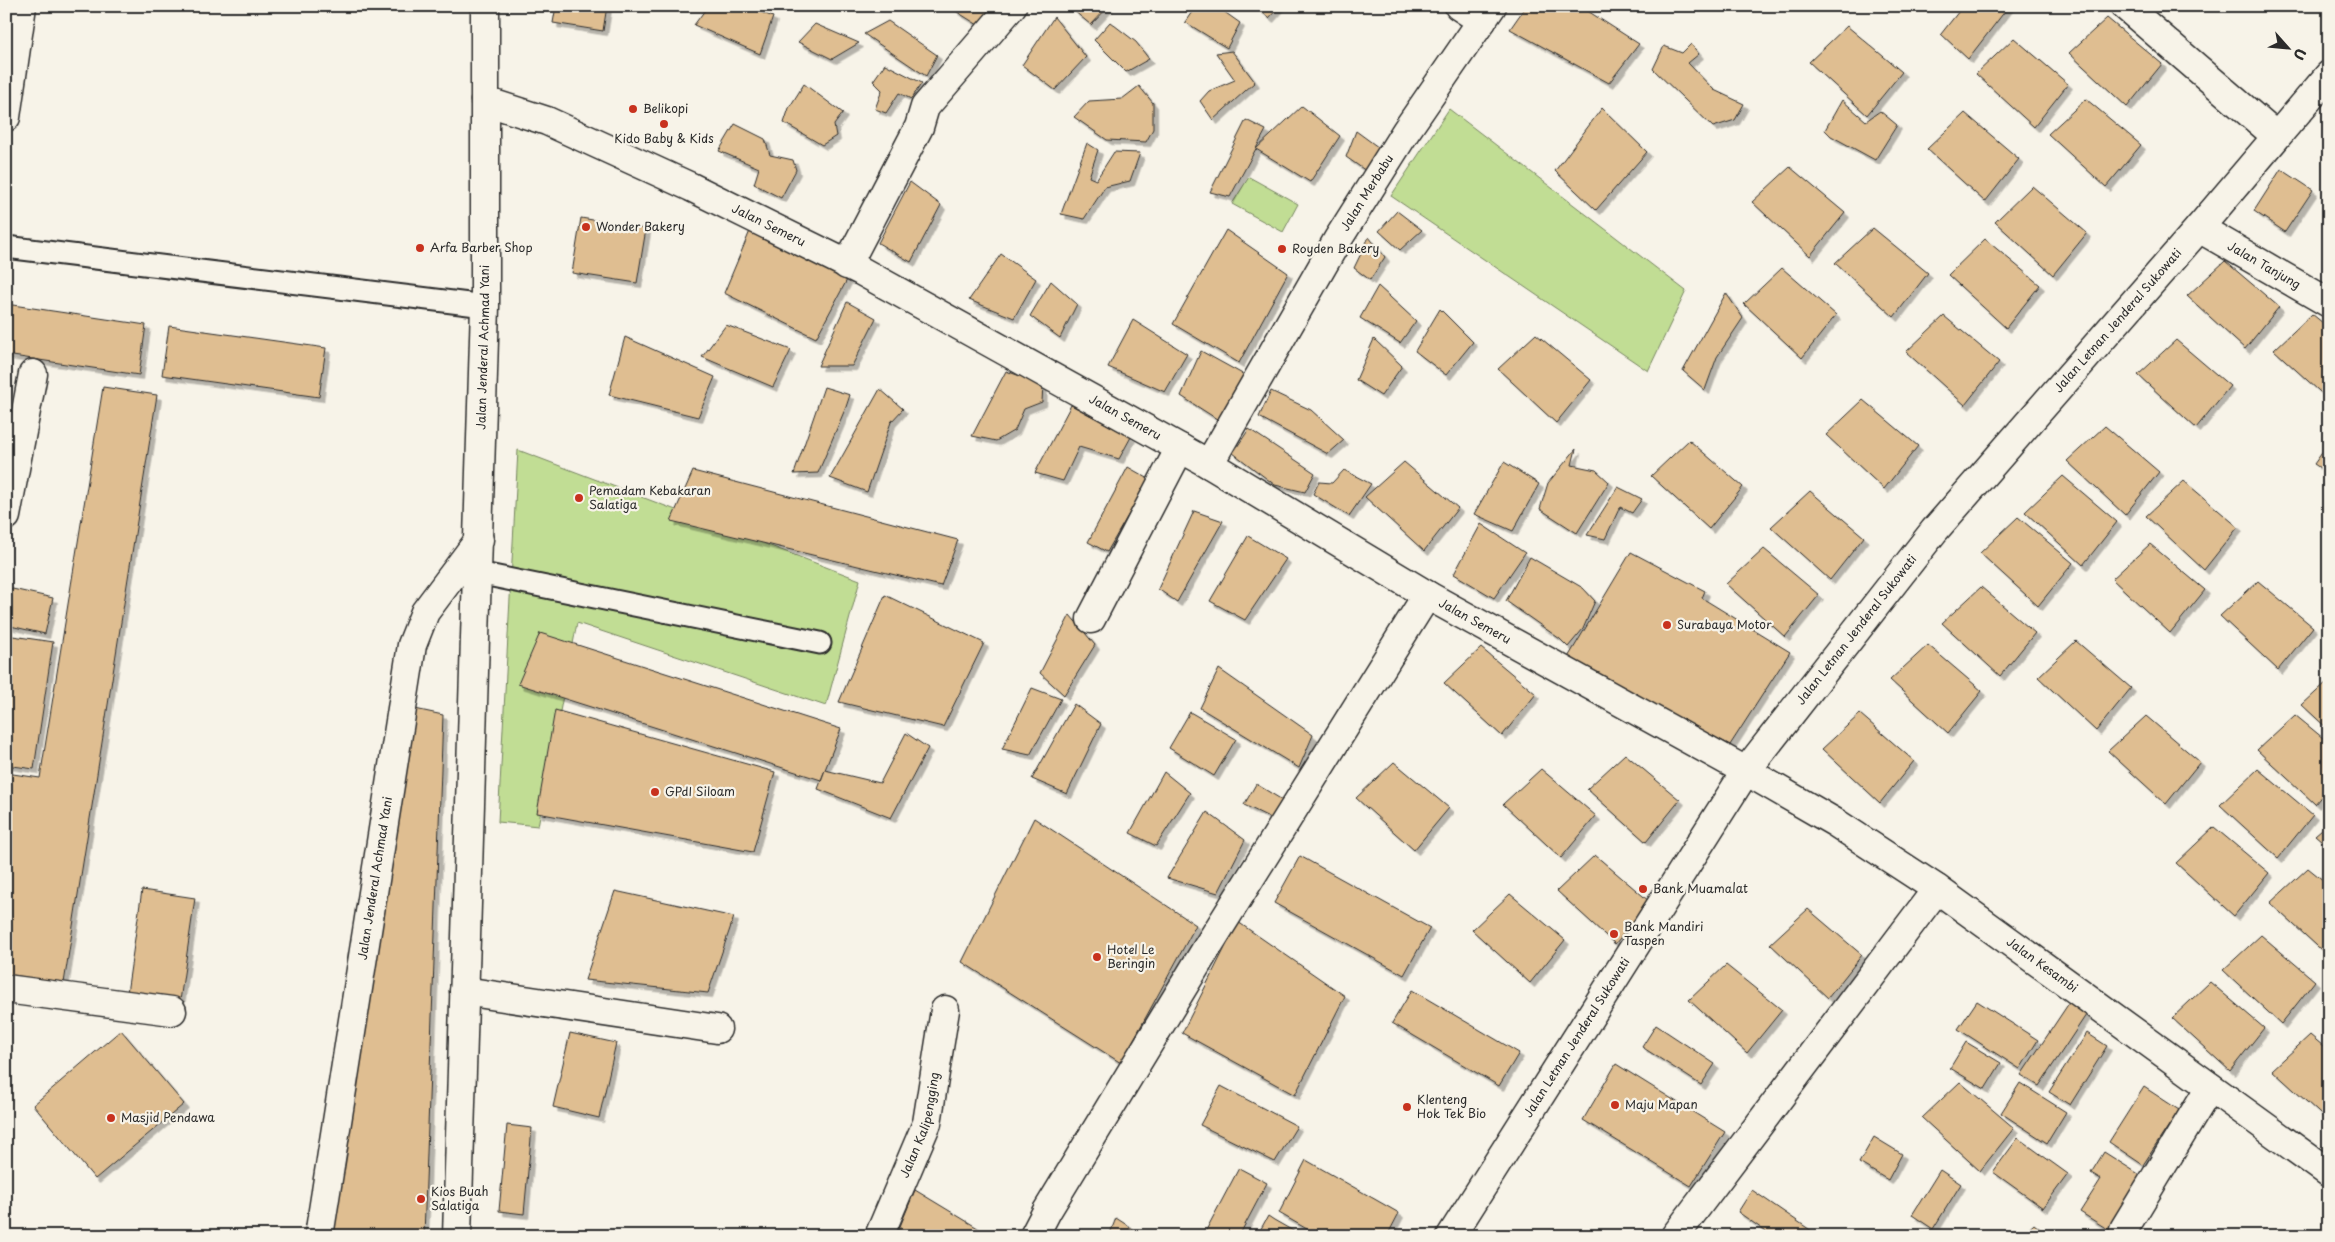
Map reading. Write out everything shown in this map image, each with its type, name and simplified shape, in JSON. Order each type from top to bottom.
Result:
[{"type":"street","points":[[6,117],[22,6]]},
{"type":"street","name":"Jalan Jenderal Achmad Yani","points":[[457,1236],[485,306],[486,6]]},
{"type":"street","points":[[847,265],[919,127],[925,107],[1012,6]]},
{"type":"street","points":[[1459,6],[1487,14]]},
{"type":"street","points":[[2125,6],[2276,136]]},
{"type":"street","name":"Jalan Merbabu","points":[[1209,464],[1338,239],[1406,131],[1487,14]]},
{"type":"street","name":"Jalan Letnan Jenderal Sukowati","points":[[1452,1236],[1746,771],[1934,531],[2200,228],[2329,75]]},
{"type":"street","name":"Jalan Semeru","points":[[485,101],[547,121],[690,187],[847,265],[1209,464],[1427,595],[1746,771]]},
{"type":"street","name":"Jalan Tanjung","points":[[2200,228],[2329,303]]},
{"type":"street","points":[[6,516],[33,374]]},
{"type":"street","points":[[1091,619],[1180,448]]},
{"type":"street","name":"Jalan Jenderal Achmad Yani","points":[[319,1236],[412,645],[426,612],[479,540]]},
{"type":"street","points":[[1034,1236],[1047,1211],[1213,938],[1427,595]]},
{"type":"street","name":"Jalan Kesambi","points":[[1746,771],[1836,824],[1937,889],[2329,1173]]},
{"type":"street","points":[[1675,1236],[1937,889]]},
{"type":"street","points":[[6,989],[172,1011]]},
{"type":"street","points":[[464,991],[717,1029]]},
{"type":"street","name":"Jalan Kalipengging","points":[[880,1236],[927,1123],[945,1010]]},
{"type":"street","points":[[2124,1229],[2210,1087]]},
{"type":"lane","points":[[6,247],[485,306]]},
{"type":"lane","points":[[478,572],[820,643]]},
{"type":"green space","points":[[1449,109],[1686,291],[1648,371],[1391,196]]},
{"type":"green space","points":[[1249,177],[1298,204],[1283,232],[1232,204]]},
{"type":"green space","points":[[518,450],[860,580],[826,706],[577,623],[538,826],[498,822]]},
{"type":"building","points":[[556,6],[607,6],[603,31],[553,23]]},
{"type":"building","points":[[708,6],[746,6],[773,17],[760,54],[694,25]]},
{"type":"building","points":[[959,6],[1004,6],[986,30],[954,10]]},
{"type":"building","points":[[1078,6],[1109,6],[1091,25],[1074,11]]},
{"type":"building","points":[[1196,6],[1216,6],[1240,23],[1227,48],[1185,22]]},
{"type":"building","points":[[1255,6],[1280,6],[1269,18]]},
{"type":"building","points":[[1526,6],[1580,6],[1639,44],[1609,83],[1510,29]]},
{"type":"building","points":[[1963,6],[2009,6],[1968,59],[1941,34]]},
{"type":"building","points":[[1054,17],[1086,57],[1055,90],[1022,65]]},
{"type":"building","points":[[2107,18],[2162,64],[2127,107],[2069,53]]},
{"type":"building","points":[[888,21],[937,55],[926,76],[864,34]]},
{"type":"building","points":[[1110,22],[1136,42],[1149,59],[1126,72],[1094,40]]},
{"type":"building","points":[[815,24],[859,43],[832,59],[798,42]]},
{"type":"building","points":[[1847,26],[1902,72],[1867,115],[1809,62]]},
{"type":"building","points":[[2014,38],[2068,84],[2034,127],[1976,74]]},
{"type":"building","points":[[1691,44],[1699,54],[1688,63],[1714,90],[1744,104],[1735,120],[1713,127],[1653,69],[1664,46],[1682,53]]},
{"type":"building","points":[[1232,51],[1255,82],[1213,120],[1200,101],[1209,91],[1235,80],[1216,53]]},
{"type":"building","points":[[885,64],[922,83],[911,99],[899,93],[886,113],[875,109],[882,90],[873,81]]},
{"type":"building","points":[[804,84],[843,113],[834,125],[836,136],[822,145],[784,123],[789,108]]},
{"type":"building","points":[[1139,86],[1153,103],[1153,129],[1146,142],[1107,140],[1074,117],[1089,101],[1122,99]]},
{"type":"building","points":[[2086,99],[2141,145],[2106,187],[2048,134]]},
{"type":"building","points":[[1842,100],[1866,121],[1880,111],[1897,125],[1875,160],[1831,136],[1825,130]]},
{"type":"building","points":[[1302,106],[1340,136],[1310,182],[1256,149]]},
{"type":"building","points":[[1602,108],[1647,152],[1596,210],[1555,171]]},
{"type":"building","points":[[1965,113],[2019,159],[1985,202],[1927,149]]},
{"type":"building","points":[[1246,120],[1266,130],[1230,197],[1210,192]]},
{"type":"building","points":[[735,124],[765,139],[770,155],[793,160],[796,170],[781,198],[754,184],[759,168],[719,151]]},
{"type":"building","points":[[1356,131],[1382,150],[1366,171],[1346,157]]},
{"type":"building","points":[[1087,143],[1098,150],[1089,177],[1096,180],[1114,152],[1140,153],[1130,181],[1105,187],[1084,219],[1061,214]]},
{"type":"building","points":[[1790,167],[1845,213],[1810,256],[1752,202]]},
{"type":"building","points":[[2281,169],[2313,190],[2285,232],[2254,211]]},
{"type":"building","points":[[910,182],[941,205],[911,262],[878,243]]},
{"type":"building","points":[[2032,186],[2087,233],[2053,275],[1995,222]]},
{"type":"building","points":[[1397,211],[1422,230],[1400,250],[1379,231]]},
{"type":"building","points":[[581,218],[646,229],[637,283],[572,273]]},
{"type":"building","points":[[1873,228],[1928,273],[1894,317],[1835,263]]},
{"type":"building","points":[[1226,230],[1288,273],[1239,363],[1173,324]]},
{"type":"building","points":[[750,231],[848,278],[816,338],[724,293]]},
{"type":"building","points":[[1369,237],[1385,257],[1370,280],[1354,268]]},
{"type":"building","points":[[1985,239],[2040,285],[2006,328],[1948,275]]},
{"type":"building","points":[[1001,254],[1036,279],[1014,318],[969,300]]},
{"type":"building","points":[[2225,261],[2279,307],[2245,349],[2187,296]]},
{"type":"building","points":[[1782,268],[1836,315],[1802,358],[1744,304]]},
{"type":"building","points":[[1051,281],[1077,304],[1060,338],[1030,316]]},
{"type":"building","points":[[1378,286],[1416,321],[1400,343],[1360,318]]},
{"type":"building","points":[[1726,293],[1743,318],[1717,357],[1705,390],[1683,371]]},
{"type":"building","points":[[847,302],[876,318],[852,366],[818,366]]},
{"type":"building","points":[[6,304],[146,325],[139,375],[6,355]]},
{"type":"building","points":[[1440,309],[1473,342],[1446,375],[1415,351]]},
{"type":"building","points":[[2312,314],[2329,328],[2329,400],[2274,350]]},
{"type":"building","points":[[1944,316],[1999,362],[1965,405],[1906,352]]},
{"type":"building","points":[[1133,320],[1187,354],[1165,392],[1108,367]]},
{"type":"building","points":[[726,325],[791,350],[773,387],[702,357]]},
{"type":"building","points":[[169,326],[326,348],[319,397],[162,375]]},
{"type":"building","points":[[1536,334],[1591,380],[1556,423],[1498,369]]},
{"type":"building","points":[[625,337],[715,377],[698,417],[609,395]]},
{"type":"building","points":[[1374,339],[1402,366],[1381,396],[1356,380]]},
{"type":"building","points":[[2176,340],[2230,386],[2196,428],[2138,375]]},
{"type":"building","points":[[1201,351],[1248,377],[1220,421],[1181,396]]},
{"type":"building","points":[[1006,371],[1043,384],[1042,402],[1024,409],[1015,430],[996,441],[972,436]]},
{"type":"building","points":[[103,387],[157,395],[64,983],[6,974],[6,773],[40,778]]},
{"type":"building","points":[[824,387],[850,395],[846,407],[818,473],[794,474]]},
{"type":"building","points":[[880,389],[903,409],[891,422],[867,492],[830,478]]},
{"type":"building","points":[[1271,391],[1311,410],[1344,440],[1328,454],[1259,417]]},
{"type":"building","points":[[1863,400],[1918,446],[1884,489],[1826,435]]},
{"type":"building","points":[[1071,405],[1131,437],[1119,459],[1079,447],[1063,481],[1035,473]]},
{"type":"building","points":[[2105,426],[2159,472],[2125,515],[2067,461]]},
{"type":"building","points":[[1249,429],[1315,473],[1305,492],[1275,485],[1233,453]]},
{"type":"building","points":[[1689,440],[1743,487],[1709,529],[1651,476]]},
{"type":"building","points":[[2329,443],[2329,474],[2314,464]]},
{"type":"building","points":[[1576,449],[1572,465],[1596,470],[1609,482],[1577,533],[1540,509],[1548,483]]},
{"type":"building","points":[[1404,462],[1458,508],[1424,551],[1365,497]]},
{"type":"building","points":[[1504,462],[1539,484],[1513,531],[1474,514]]},
{"type":"building","points":[[1128,467],[1149,479],[1107,552],[1088,542]]},
{"type":"building","points":[[1344,470],[1371,484],[1349,516],[1313,494],[1319,482],[1332,483]]},
{"type":"building","points":[[693,471],[958,540],[941,586],[671,521]]},
{"type":"building","points":[[2063,476],[2117,522],[2083,565],[2025,512]]},
{"type":"building","points":[[2184,481],[2238,527],[2204,570],[2146,516]]},
{"type":"building","points":[[1618,487],[1642,499],[1632,513],[1620,507],[1605,539],[1587,535]]},
{"type":"building","points":[[1810,491],[1864,537],[1830,580],[1771,527]]},
{"type":"building","points":[[1194,511],[1223,521],[1177,602],[1158,589]]},
{"type":"building","points":[[2018,517],[2073,563],[2038,606],[1980,553]]},
{"type":"building","points":[[1481,524],[1525,553],[1494,598],[1454,574]]},
{"type":"building","points":[[1248,536],[1286,559],[1245,620],[1210,601]]},
{"type":"building","points":[[2150,544],[2205,590],[2170,633],[2112,579]]},
{"type":"building","points":[[1764,549],[1819,595],[1785,637],[1726,584]]},
{"type":"building","name":"Surabaya Motor","points":[[1631,552],[1705,591],[1702,598],[1790,652],[1730,745],[1567,659]]},
{"type":"building","points":[[1530,557],[1583,588],[1595,601],[1583,629],[1568,647],[1560,639],[1506,601]]},
{"type":"building","points":[[2258,581],[2313,627],[2278,670],[2220,616]]},
{"type":"building","points":[[1981,587],[2035,633],[2000,676],[1942,623]]},
{"type":"building","points":[[8,588],[53,598],[45,634],[6,625]]},
{"type":"building","points":[[885,595],[984,643],[943,727],[839,702]]},
{"type":"building","points":[[1070,615],[1095,645],[1064,695],[1040,673]]},
{"type":"building","points":[[540,633],[841,729],[821,780],[518,684]]},
{"type":"building","points":[[6,635],[53,642],[34,769],[6,765]]},
{"type":"building","points":[[2076,641],[2131,688],[2096,731],[2038,677]]},
{"type":"building","points":[[1928,645],[1982,691],[1948,733],[1890,680]]},
{"type":"building","points":[[1481,648],[1536,694],[1502,736],[1444,683]]},
{"type":"building","points":[[1219,669],[1313,735],[1299,768],[1200,708]]},
{"type":"building","points":[[2329,680],[2329,730],[2302,705]]},
{"type":"building","points":[[1032,688],[1061,699],[1030,755],[1002,749]]},
{"type":"building","points":[[1074,704],[1101,724],[1067,794],[1032,779]]},
{"type":"building","points":[[415,709],[443,715],[424,1236],[332,1236]]},
{"type":"building","name":"GPdI Siloam","points":[[555,710],[775,772],[753,852],[537,813]]},
{"type":"building","points":[[1190,712],[1236,739],[1214,776],[1169,748]]},
{"type":"building","points":[[1860,714],[1914,761],[1880,803],[1822,749]]},
{"type":"building","points":[[2295,715],[2329,743],[2329,787],[2315,804],[2257,750]]},
{"type":"building","points":[[2146,716],[2200,762],[2166,804],[2108,751]]},
{"type":"building","points":[[906,733],[928,748],[891,818],[818,789],[825,770],[880,783]]},
{"type":"building","points":[[1625,754],[1680,800],[1646,842],[1587,789]]},
{"type":"building","points":[[1394,762],[1449,808],[1414,850],[1356,798]]},
{"type":"building","points":[[1541,769],[1596,816],[1561,858],[1503,804]]},
{"type":"building","points":[[2258,769],[2313,815],[2278,858],[2220,805]]},
{"type":"building","points":[[1164,772],[1190,793],[1156,846],[1130,833]]},
{"type":"building","points":[[1256,784],[1284,801],[1273,819],[1244,805]]},
{"type":"building","points":[[1207,812],[1245,840],[1218,893],[1167,878]]},
{"type":"building","points":[[1034,818],[1196,925],[1121,1063],[962,962]]},
{"type":"building","points":[[2329,823],[2329,847],[2315,835]]},
{"type":"building","points":[[2214,827],[2269,873],[2234,916],[2176,863]]},
{"type":"building","points":[[1595,855],[1650,902],[1615,944],[1557,891]]},
{"type":"building","points":[[1300,856],[1430,928],[1404,975],[1274,903]]},
{"type":"building","points":[[2308,868],[2329,885],[2328,956],[2270,903]]},
{"type":"building","points":[[142,890],[195,898],[180,1001],[127,993]]},
{"type":"building","points":[[615,891],[734,917],[708,993],[585,980]]},
{"type":"building","points":[[1510,894],[1565,940],[1530,983],[1472,930]]},
{"type":"building","points":[[1808,909],[1862,955],[1828,998],[1770,944]]},
{"type":"building","points":[[1238,922],[1345,996],[1295,1095],[1182,1033]]},
{"type":"building","points":[[2261,935],[2315,981],[2281,1024],[2223,970]]},
{"type":"building","points":[[1726,965],[1782,1010],[1747,1053],[1689,1000]]},
{"type":"building","points":[[2210,982],[2264,1028],[2230,1071],[2172,1018]]},
{"type":"building","points":[[1412,990],[1519,1053],[1499,1086],[1392,1023]]},
{"type":"building","points":[[2071,1000],[2088,1012],[2039,1086],[2021,1075]]},
{"type":"building","points":[[1977,1001],[2038,1040],[2020,1069],[1958,1029]]},
{"type":"building","points":[[1656,1025],[1715,1064],[1701,1085],[1642,1047]]},
{"type":"building","points":[[121,1030],[184,1104],[95,1179],[33,1105]]},
{"type":"building","points":[[570,1033],[616,1043],[599,1118],[553,1107]]},
{"type":"building","points":[[2087,1033],[2107,1046],[2070,1105],[2049,1092]]},
{"type":"building","points":[[2310,1035],[2329,1051],[2329,1122],[2272,1070]]},
{"type":"building","points":[[1966,1042],[2001,1063],[1985,1089],[1950,1068]]},
{"type":"building","points":[[1616,1064],[1725,1132],[1691,1186],[1583,1120]]},
{"type":"building","points":[[1960,1082],[2014,1128],[1980,1171],[1922,1118]]},
{"type":"building","points":[[2020,1083],[2066,1112],[2047,1143],[2001,1113]]},
{"type":"building","points":[[1221,1086],[1297,1126],[1275,1162],[1200,1125]]},
{"type":"building","points":[[2144,1087],[2179,1110],[2143,1165],[2109,1142]]},
{"type":"building","points":[[507,1125],[532,1128],[524,1214],[499,1211]]},
{"type":"building","points":[[1874,1137],[1902,1154],[1888,1180],[1859,1163]]},
{"type":"building","points":[[2018,1138],[2068,1174],[2043,1208],[1993,1172]]},
{"type":"building","points":[[2104,1152],[2145,1178],[2112,1232],[2080,1212],[2101,1179],[2091,1173]]},
{"type":"building","points":[[1306,1160],[1399,1213],[1387,1236],[1319,1236],[1279,1213]]},
{"type":"building","points":[[1239,1168],[1267,1183],[1239,1236],[1203,1236]]},
{"type":"building","points":[[1940,1170],[1961,1184],[1933,1229],[1912,1215]]},
{"type":"building","points":[[915,1190],[991,1236],[896,1236]]},
{"type":"building","points":[[1752,1190],[1819,1236],[1772,1236],[1738,1212]]},
{"type":"building","points":[[1268,1216],[1274,1220],[1302,1236],[1257,1236]]},
{"type":"building","points":[[1116,1218],[1144,1236],[1109,1236]]},
{"type":"building","points":[[2034,1224],[2049,1236],[2021,1236]]},
{"type":"place","name":"Belikopi","points":[[633,109]]},
{"type":"place","name":"Kido Baby & Kids","points":[[664,124]]},
{"type":"place","name":"Wonder Bakery","points":[[586,227]]},
{"type":"place","name":"Arfa Barber Shop","points":[[420,248]]},
{"type":"place","name":"Royden Bakery","points":[[1282,249]]},
{"type":"place","name":"Pemadam Kebakaran Salatiga","points":[[579,498]]},
{"type":"place","name":"Surabaya Motor","points":[[1667,625]]},
{"type":"place","name":"GPdI Siloam","points":[[655,792]]},
{"type":"place","name":"Bank Muamalat","points":[[1643,889]]},
{"type":"place","name":"Bank Mandiri Taspen","points":[[1614,934]]},
{"type":"place","name":"Hotel Le Beringin","points":[[1097,957]]},
{"type":"place","name":"Maju Mapan","points":[[1615,1105]]},
{"type":"place","name":"Klenteng Hok Tek Bio","points":[[1407,1107]]},
{"type":"place","name":"Masjid Pendawa","points":[[111,1118]]},
{"type":"place","name":"Kios Buah Salatiga","points":[[421,1199]]}]
